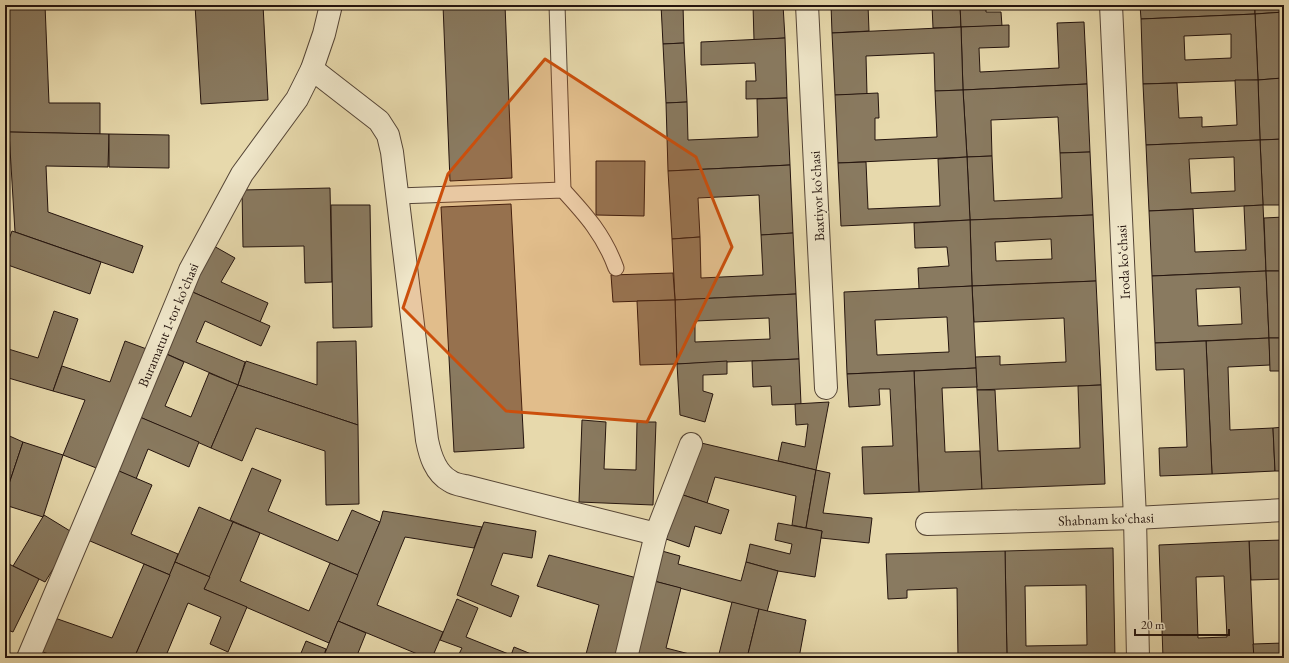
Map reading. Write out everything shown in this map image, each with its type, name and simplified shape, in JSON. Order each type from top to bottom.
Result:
[{"type":"street","name":"Buramatut 1-tor koʼchasi","points":[[28,658],[190,270],[242,174],[297,99],[312,69],[324,34],[330,5]]},
{"type":"street","name":"Baxtiyor koʻchasi","points":[[807,5],[826,388]]},
{"type":"street","name":"Iroda koʻchasi","points":[[1111,5],[1135,518],[1138,658]]},
{"type":"street","points":[[312,69],[379,121],[388,135],[398,196],[427,440],[431,457],[438,470],[449,481],[465,486],[656,534]]},
{"type":"street","points":[[626,658],[656,534],[690,444]]},
{"type":"street","name":"Shabnam koʻchasi","points":[[927,524],[1135,518],[1284,510]]},
{"type":"lane","points":[[557,5],[562,190],[589,218],[601,234],[610,251],[616,268]]},
{"type":"lane","points":[[398,196],[562,190]]},
{"type":"highlighted area","points":[[545,59],[696,157],[732,247],[647,422],[506,411],[403,308],[448,174]]},
{"type":"building","points":[[5,5],[45,5],[49,103],[100,103],[100,134],[9,132]]},
{"type":"building","points":[[195,5],[263,5],[268,100],[201,104]]},
{"type":"building","points":[[443,5],[505,5],[512,178],[450,181]]},
{"type":"building","points":[[661,5],[683,5],[684,43],[663,44]]},
{"type":"building","points":[[753,5],[783,5],[785,38],[754,40]]},
{"type":"building","points":[[831,5],[868,5],[869,31],[832,33]]},
{"type":"building","points":[[932,5],[960,5],[961,27],[933,28]]},
{"type":"building","points":[[960,5],[986,5],[986,12],[1001,12],[1002,26],[961,27]]},
{"type":"building","points":[[1058,5],[1084,5],[1084,7],[1058,8]]},
{"type":"building","points":[[1140,5],[1255,5],[1255,14],[1141,19]]},
{"type":"building","points":[[1255,5],[1284,5],[1284,12],[1255,14]]},
{"type":"building","points":[[1284,12],[1284,78],[1258,80],[1255,14]]},
{"type":"building","points":[[1255,14],[1258,80],[1143,84],[1141,19]],"holes":[[[1231,34],[1231,58],[1185,60],[1184,36]]]},
{"type":"building","points":[[1084,22],[1087,84],[963,90],[961,27],[1009,25],[1009,47],[979,48],[980,72],[1059,68],[1057,23]]},
{"type":"building","points":[[961,27],[963,90],[935,91],[934,53],[866,56],[867,94],[835,95],[832,33]]},
{"type":"building","points":[[785,38],[787,98],[746,99],[746,81],[756,81],[755,63],[701,65],[701,42]]},
{"type":"building","points":[[684,43],[687,102],[666,103],[663,44]]},
{"type":"building","points":[[1282,78],[1284,139],[1260,140],[1258,80]]},
{"type":"building","points":[[1235,80],[1258,80],[1260,140],[1146,145],[1143,84],[1177,83],[1179,118],[1202,117],[1202,127],[1237,125]]},
{"type":"building","points":[[1087,84],[1090,152],[1060,153],[1058,117],[991,120],[992,156],[967,157],[963,90]]},
{"type":"building","points":[[963,90],[967,157],[838,163],[835,95],[878,93],[879,118],[875,118],[875,140],[937,137],[935,91]]},
{"type":"building","points":[[787,98],[790,165],[668,171],[666,103],[687,102],[688,140],[758,137],[757,99]]},
{"type":"building","points":[[9,132],[109,134],[108,167],[46,166],[48,212],[143,246],[133,273],[15,232]]},
{"type":"building","points":[[109,134],[169,135],[169,168],[109,167]]},
{"type":"building","points":[[1284,139],[1284,205],[1263,205],[1260,140]]},
{"type":"building","points":[[1260,140],[1263,205],[1149,211],[1146,145]],"holes":[[[1234,157],[1235,191],[1191,193],[1189,159]]]},
{"type":"building","points":[[1090,152],[1093,215],[970,220],[967,157],[992,156],[994,201],[1062,198],[1060,153]]},
{"type":"building","points":[[967,157],[970,220],[841,226],[838,163],[866,162],[868,209],[940,206],[938,159]]},
{"type":"building","points":[[596,161],[645,161],[644,216],[596,215]]},
{"type":"building","points":[[790,165],[793,233],[761,235],[759,195],[698,198],[700,237],[672,239],[668,171]]},
{"type":"building","points":[[330,188],[332,282],[305,283],[304,246],[243,247],[242,190]]},
{"type":"building","points":[[511,204],[524,448],[454,452],[441,207]]},
{"type":"building","points":[[331,205],[370,205],[372,327],[333,328]]},
{"type":"building","points":[[1263,205],[1266,271],[1152,276],[1149,211],[1193,209],[1195,252],[1246,250],[1244,206]]},
{"type":"building","points":[[1093,215],[1096,281],[972,286],[970,220]],"holes":[[[1051,239],[1052,259],[996,261],[995,242]]]},
{"type":"building","points":[[1284,217],[1284,271],[1266,271],[1264,218]]},
{"type":"building","points":[[970,220],[972,286],[919,289],[918,268],[949,266],[947,247],[915,248],[914,223]]},
{"type":"building","points":[[12,231],[101,262],[90,294],[5,264],[5,250]]},
{"type":"building","points":[[793,233],[796,294],[675,300],[672,239],[700,237],[701,278],[763,275],[761,235]]},
{"type":"building","points":[[212,245],[235,258],[221,282],[268,303],[260,322],[188,290]]},
{"type":"building","points":[[1266,271],[1269,338],[1155,343],[1152,276]],"holes":[[[1240,287],[1242,324],[1198,326],[1196,289]]]},
{"type":"building","points":[[1266,271],[1284,271],[1284,338],[1269,338]]},
{"type":"building","points":[[673,273],[675,300],[613,302],[611,275]]},
{"type":"building","points":[[1096,281],[1101,385],[977,390],[975,357],[1000,356],[1000,365],[1066,362],[1064,318],[974,322],[972,286]]},
{"type":"building","points":[[972,286],[976,368],[847,374],[844,292]],"holes":[[[947,317],[949,352],[877,355],[875,320]]]},
{"type":"building","points":[[188,290],[270,326],[261,346],[205,321],[196,342],[245,362],[238,385],[162,352]]},
{"type":"building","points":[[796,294],[799,359],[677,364],[675,300]],"holes":[[[769,318],[770,339],[695,342],[695,321]]]},
{"type":"building","points":[[675,300],[677,364],[640,365],[637,301]]},
{"type":"building","points":[[54,311],[78,319],[53,391],[5,377],[5,348],[38,358]]},
{"type":"building","points":[[1269,338],[1270,365],[1228,367],[1230,430],[1273,428],[1275,471],[1212,474],[1206,341]]},
{"type":"building","points":[[1269,338],[1284,338],[1284,371],[1270,371]]},
{"type":"building","points":[[125,341],[152,351],[104,471],[63,455],[85,400],[53,391],[62,366],[110,382]]},
{"type":"building","points":[[356,341],[358,425],[238,385],[246,361],[317,385],[317,342]]},
{"type":"building","points":[[1206,341],[1212,474],[1160,476],[1159,448],[1187,447],[1184,369],[1156,370],[1155,343]]},
{"type":"building","points":[[162,352],[184,362],[165,406],[191,417],[209,373],[238,385],[211,448],[135,415]]},
{"type":"building","points":[[799,359],[801,404],[772,405],[771,386],[753,387],[752,361]]},
{"type":"building","points":[[727,361],[727,374],[703,375],[703,391],[713,394],[705,422],[680,415],[677,364]]},
{"type":"building","points":[[976,368],[977,387],[942,388],[945,452],[980,451],[982,489],[919,492],[914,371]]},
{"type":"building","points":[[914,371],[919,492],[864,494],[862,447],[893,446],[890,389],[879,389],[880,405],[849,407],[847,374]]},
{"type":"building","points":[[238,385],[358,425],[359,504],[326,505],[325,451],[256,428],[242,461],[211,448]]},
{"type":"building","points":[[1101,385],[1105,484],[982,489],[977,390],[995,390],[998,451],[1080,448],[1078,386]]},
{"type":"building","points":[[829,402],[816,470],[778,461],[782,442],[805,447],[808,424],[796,425],[795,404]]},
{"type":"building","points":[[135,415],[199,442],[189,467],[148,449],[136,479],[112,468]]},
{"type":"building","points":[[582,420],[606,422],[604,469],[636,470],[637,422],[656,422],[653,505],[579,502]]},
{"type":"building","points":[[1284,427],[1284,471],[1275,471],[1273,428]]},
{"type":"building","points":[[5,434],[23,442],[8,487],[5,486]]},
{"type":"building","points":[[23,442],[63,455],[43,517],[5,505],[5,496]]},
{"type":"building","points":[[697,442],[816,470],[806,528],[792,525],[796,496],[715,477],[707,503],[680,494]]},
{"type":"building","points":[[112,468],[152,485],[131,534],[178,554],[170,575],[83,538]]},
{"type":"building","points":[[252,468],[281,480],[268,511],[338,541],[352,510],[380,522],[358,575],[230,520]]},
{"type":"building","points":[[816,470],[830,473],[823,513],[872,518],[869,543],[821,538],[822,531],[806,528]]},
{"type":"building","points":[[680,494],[729,510],[721,534],[695,526],[689,547],[666,539]]},
{"type":"building","points":[[199,507],[233,522],[210,577],[175,562]]},
{"type":"building","points":[[383,511],[482,527],[474,548],[405,537],[377,605],[443,632],[432,658],[427,658],[338,621],[380,522]]},
{"type":"building","points":[[44,515],[75,534],[45,582],[13,566]]},
{"type":"building","points":[[233,522],[260,533],[240,581],[309,611],[330,563],[358,575],[329,643],[204,589]]},
{"type":"building","points":[[484,522],[536,531],[532,558],[503,553],[491,585],[519,596],[511,617],[457,595]]},
{"type":"building","points":[[778,523],[822,531],[815,577],[778,571],[746,562],[750,544],[790,554],[792,544],[775,540]]},
{"type":"building","points":[[1284,540],[1284,579],[1251,580],[1249,541]]},
{"type":"building","points":[[1249,541],[1254,658],[1163,658],[1159,545]],"holes":[[[1224,576],[1227,637],[1198,638],[1196,577]]]},
{"type":"building","points":[[1113,548],[1115,658],[1007,658],[1005,551]],"holes":[[[1086,585],[1087,645],[1026,646],[1025,586]]]},
{"type":"building","points":[[662,551],[680,556],[678,564],[741,581],[746,562],[778,571],[767,612],[654,581]]},
{"type":"building","points":[[1005,551],[1007,658],[958,658],[957,588],[907,590],[907,598],[888,599],[886,554]]},
{"type":"building","points":[[549,555],[637,578],[616,658],[585,658],[599,605],[537,586]]},
{"type":"building","points":[[5,562],[39,579],[13,632],[5,629]]},
{"type":"building","points":[[175,562],[210,577],[204,589],[247,607],[228,652],[210,644],[221,617],[188,603],[165,658],[134,658]]},
{"type":"building","points":[[144,564],[170,575],[134,658],[60,658],[40,651],[52,617],[112,638]]},
{"type":"building","points":[[654,581],[681,588],[666,648],[705,658],[634,657]]},
{"type":"building","points":[[457,599],[478,608],[466,637],[511,655],[510,658],[457,658],[462,648],[440,640]]},
{"type":"building","points":[[732,602],[759,609],[747,658],[718,658]]},
{"type":"building","points":[[759,609],[806,620],[799,658],[747,658]]},
{"type":"building","points":[[338,621],[366,633],[356,658],[323,658]]},
{"type":"building","points":[[306,641],[326,649],[323,658],[299,658]]},
{"type":"building","points":[[1284,643],[1284,658],[1254,658],[1253,644]]},
{"type":"building","points":[[514,647],[541,658],[510,658]]},
{"type":"building","points":[[905,654],[920,658],[904,658]]}]
